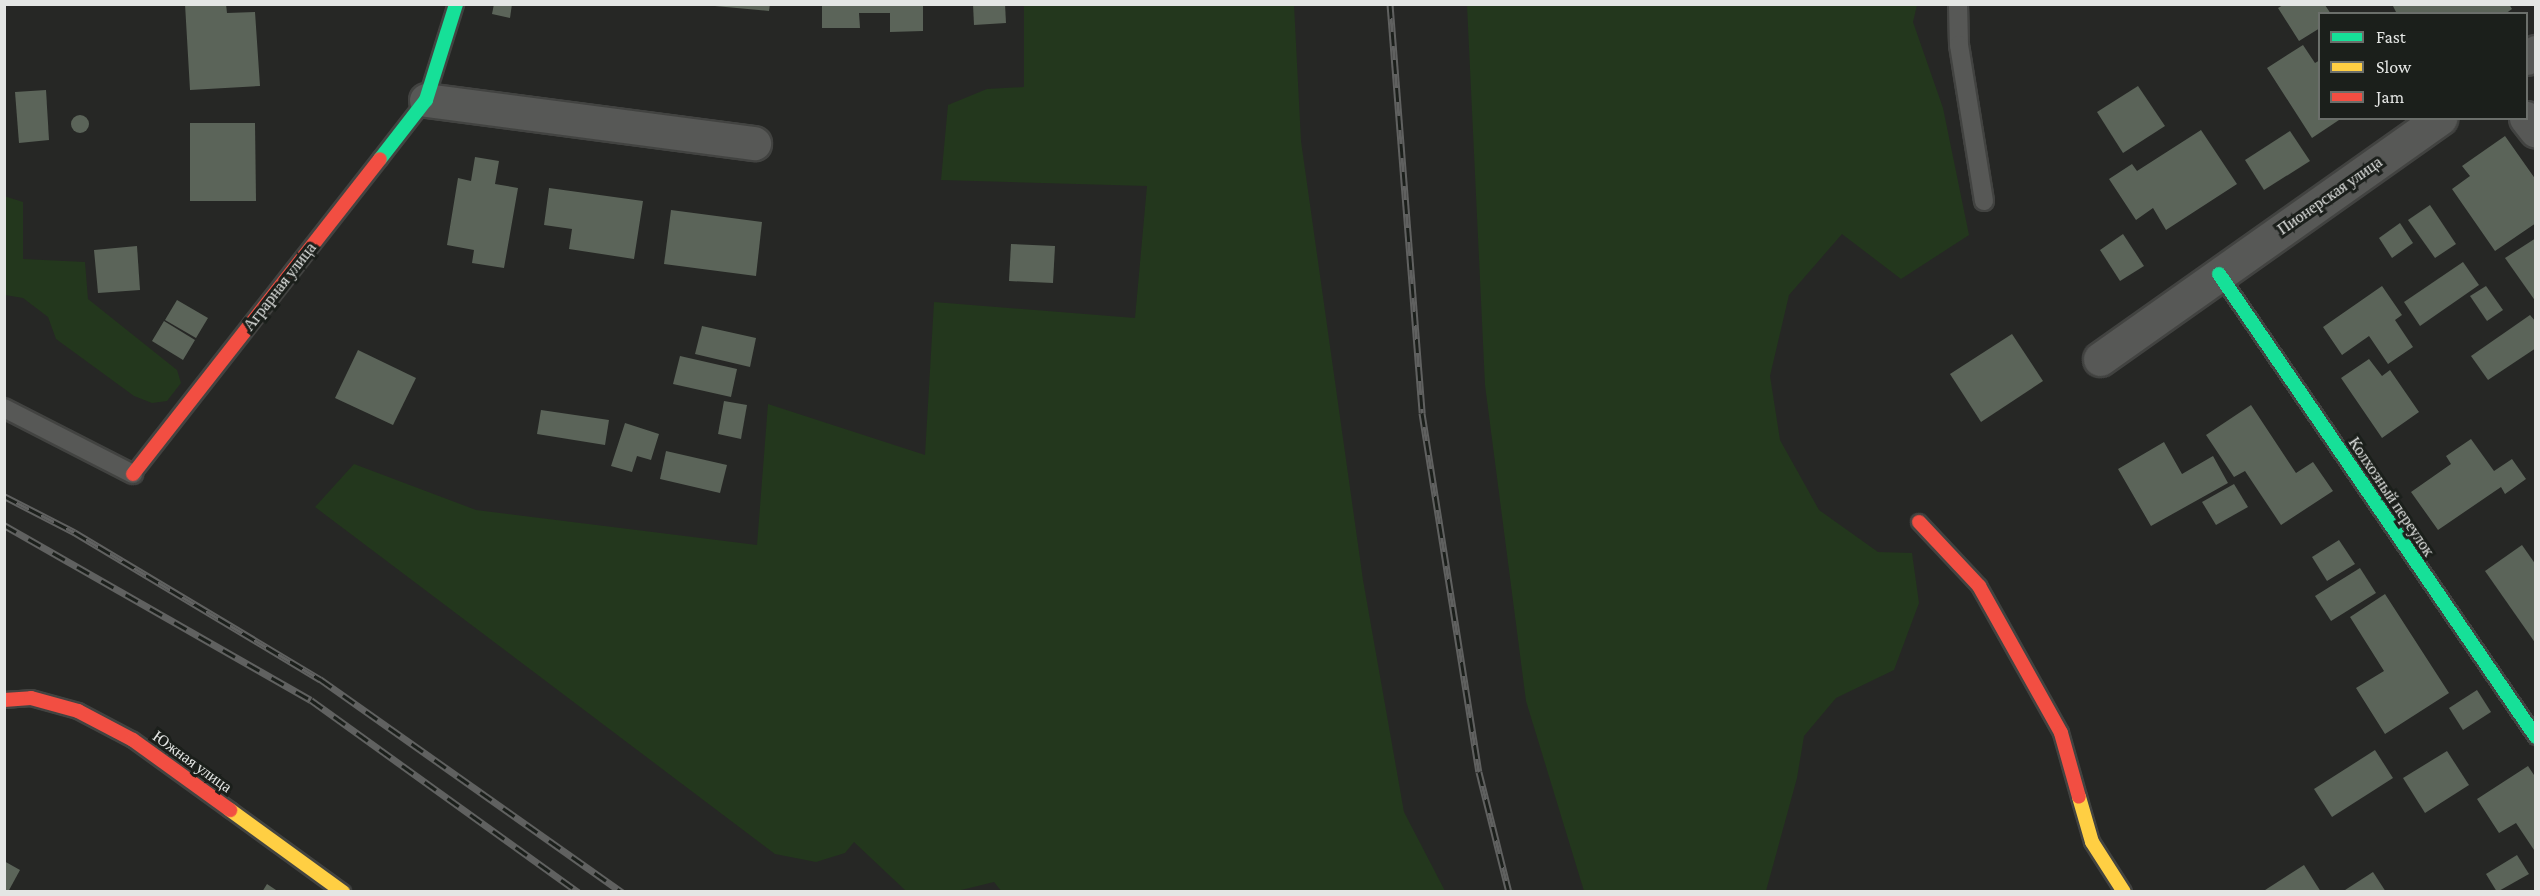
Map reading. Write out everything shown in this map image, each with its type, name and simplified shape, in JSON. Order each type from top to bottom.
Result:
[{"type":"street","name":"Аграрная улица","points":[[133,474],[426,100],[456,4]]},
{"type":"street","points":[[426,100],[754,143]]},
{"type":"street","name":"Пионерская улица","points":[[2100,359],[2437,120]]},
{"type":"street","name":"Колхозный переулок","points":[[2219,274],[2535,737]]},
{"type":"street","points":[[1919,522],[1979,586],[1996,615],[2061,733],[2092,842],[2124,891]]},
{"type":"street","name":"Южная улица","points":[[4,700],[31,698],[78,711],[133,740],[343,891]]},
{"type":"lane","points":[[1958,4],[1959,45],[1984,201]]},
{"type":"lane","points":[[4,408],[133,474]]},
{"type":"green space","points":[[1024,5],[1294,5],[1301,141],[1363,580],[1404,812],[1445,891],[1002,892],[994,882],[957,891],[906,891],[854,842],[845,853],[816,862],[775,854],[315,507],[354,464],[476,510],[757,545],[768,404],[925,455],[934,302],[1135,318],[1147,186],[941,180],[948,105],[987,89],[1024,87]]},
{"type":"green space","points":[[1467,5],[1917,5],[1913,22],[1943,108],[1969,235],[1901,279],[1842,234],[1789,295],[1770,376],[1780,440],[1819,510],[1878,552],[1912,553],[1919,603],[1894,670],[1836,698],[1804,736],[1797,778],[1766,891],[1584,891],[1526,701],[1485,385]]},
{"type":"green space","points":[[4,196],[23,202],[23,259],[85,262],[88,299],[177,370],[181,383],[167,401],[152,403],[134,396],[56,339],[48,317],[23,298],[5,295]]},
{"type":"building","points":[[185,4],[226,4],[227,13],[255,12],[260,86],[190,90]]},
{"type":"building","points":[[494,4],[512,4],[510,18],[492,14]]},
{"type":"building","points":[[693,4],[770,4],[769,11]]},
{"type":"building","points":[[822,4],[923,4],[923,31],[890,32],[890,13],[859,13],[860,28],[822,28]]},
{"type":"building","points":[[973,4],[1005,4],[1006,23],[974,25]]},
{"type":"building","points":[[2392,4],[2509,4],[2512,9],[2508,12],[2396,12]]},
{"type":"building","points":[[2283,5],[2325,5],[2330,12],[2318,12],[2318,29],[2299,41],[2278,8]]},
{"type":"building","points":[[2303,45],[2315,63],[2318,61],[2318,120],[2339,120],[2312,138],[2267,68]]},
{"type":"building","points":[[2138,86],[2165,126],[2123,153],[2097,112]]},
{"type":"building","points":[[46,90],[49,140],[19,143],[15,92]]},
{"type":"building","points":[[80,115],[86,118],[89,124],[86,130],[80,133],[74,130],[71,124],[74,118]]},
{"type":"building","points":[[190,123],[255,123],[256,201],[190,201]]},
{"type":"building","points":[[2201,130],[2237,184],[2166,230],[2153,208],[2136,220],[2109,179],[2132,164],[2137,171]]},
{"type":"building","points":[[2290,131],[2310,161],[2264,190],[2245,160]]},
{"type":"building","points":[[2505,136],[2536,180],[2536,223],[2495,251],[2452,189],[2470,176],[2462,166]]},
{"type":"building","points":[[475,157],[499,161],[495,184],[518,188],[504,268],[472,263],[474,250],[447,245],[458,178],[471,181]]},
{"type":"building","points":[[549,188],[643,201],[634,259],[569,249],[572,229],[544,225]]},
{"type":"building","points":[[2430,205],[2456,244],[2435,258],[2408,220]]},
{"type":"building","points":[[671,210],[762,222],[756,276],[664,264]]},
{"type":"building","points":[[2400,223],[2413,243],[2392,258],[2379,238]]},
{"type":"building","points":[[2123,234],[2144,266],[2120,281],[2100,250]]},
{"type":"building","points":[[2536,238],[2536,302],[2505,258]]},
{"type":"building","points":[[1011,244],[1055,246],[1053,283],[1009,281]]},
{"type":"building","points":[[137,246],[140,290],[98,293],[94,250]]},
{"type":"building","points":[[2463,262],[2479,285],[2420,326],[2404,302]]},
{"type":"building","points":[[2382,286],[2402,315],[2395,320],[2413,347],[2388,364],[2369,336],[2342,355],[2323,327]]},
{"type":"building","points":[[2486,286],[2503,310],[2487,321],[2470,296]]},
{"type":"building","points":[[177,300],[208,318],[196,338],[165,320]]},
{"type":"building","points":[[2530,315],[2536,322],[2536,348],[2488,380],[2471,356]]},
{"type":"building","points":[[164,321],[195,340],[183,360],[152,341]]},
{"type":"building","points":[[702,326],[756,338],[750,367],[695,354]]},
{"type":"building","points":[[2012,334],[2043,381],[1981,422],[1950,374]]},
{"type":"building","points":[[358,350],[416,378],[393,425],[335,398]]},
{"type":"building","points":[[680,356],[737,369],[731,397],[673,384]]},
{"type":"building","points":[[2369,359],[2382,376],[2390,370],[2419,412],[2382,438],[2341,378]]},
{"type":"building","points":[[724,401],[747,405],[741,439],[718,434]]},
{"type":"building","points":[[2251,405],[2296,473],[2313,462],[2333,491],[2281,525],[2245,471],[2234,477],[2206,435]]},
{"type":"building","points":[[541,410],[609,420],[605,445],[537,434]]},
{"type":"building","points":[[625,423],[659,434],[651,460],[637,456],[632,472],[611,466]]},
{"type":"building","points":[[2471,439],[2494,471],[2512,459],[2526,479],[2505,494],[2501,487],[2438,530],[2411,492],[2451,464],[2446,456]]},
{"type":"building","points":[[2164,442],[2182,474],[2213,456],[2228,483],[2151,526],[2118,469]]},
{"type":"building","points":[[666,451],[727,465],[720,493],[660,479]]},
{"type":"building","points":[[2234,484],[2248,507],[2216,525],[2202,502]]},
{"type":"building","points":[[2339,540],[2355,564],[2327,581],[2312,557]]},
{"type":"building","points":[[2522,545],[2536,565],[2536,644],[2485,571]]},
{"type":"building","points":[[2360,568],[2376,593],[2331,621],[2315,596]]},
{"type":"building","points":[[2385,594],[2449,693],[2385,734],[2356,688],[2384,671],[2350,617]]},
{"type":"building","points":[[2477,690],[2491,712],[2463,730],[2449,708]]},
{"type":"building","points":[[2375,750],[2393,778],[2332,817],[2314,789]]},
{"type":"building","points":[[2447,751],[2469,785],[2425,813],[2403,778]]},
{"type":"building","points":[[2528,766],[2536,778],[2536,853],[2516,823],[2499,833],[2477,799]]},
{"type":"building","points":[[2517,855],[2529,874],[2497,892],[2486,874]]},
{"type":"building","points":[[4,861],[20,870],[8,892],[4,892]]},
{"type":"building","points":[[2304,865],[2321,892],[2262,892]]},
{"type":"building","points":[[2373,872],[2386,892],[2342,892]]},
{"type":"building","points":[[267,884],[279,892],[262,892]]},
{"type":"railway","points":[[1390,4],[1422,413],[1479,772],[1509,892]]},
{"type":"railway","points":[[4,496],[74,532],[320,679],[622,892]]},
{"type":"railway","points":[[4,525],[311,700],[578,892]]},
{"type":"traffic: fast","points":[[380,159],[426,100],[456,4]]},
{"type":"traffic: fast","points":[[2219,274],[2536,737]]},
{"type":"traffic: slow","points":[[2079,797],[2092,842],[2124,892]]},
{"type":"traffic: slow","points":[[230,810],[343,892]]},
{"type":"traffic: jam","points":[[133,474],[380,159]]},
{"type":"traffic: jam","points":[[1919,522],[1979,586],[2061,733],[2079,797]]},
{"type":"traffic: jam","points":[[4,700],[31,698],[78,711],[133,740],[230,810]]}]
